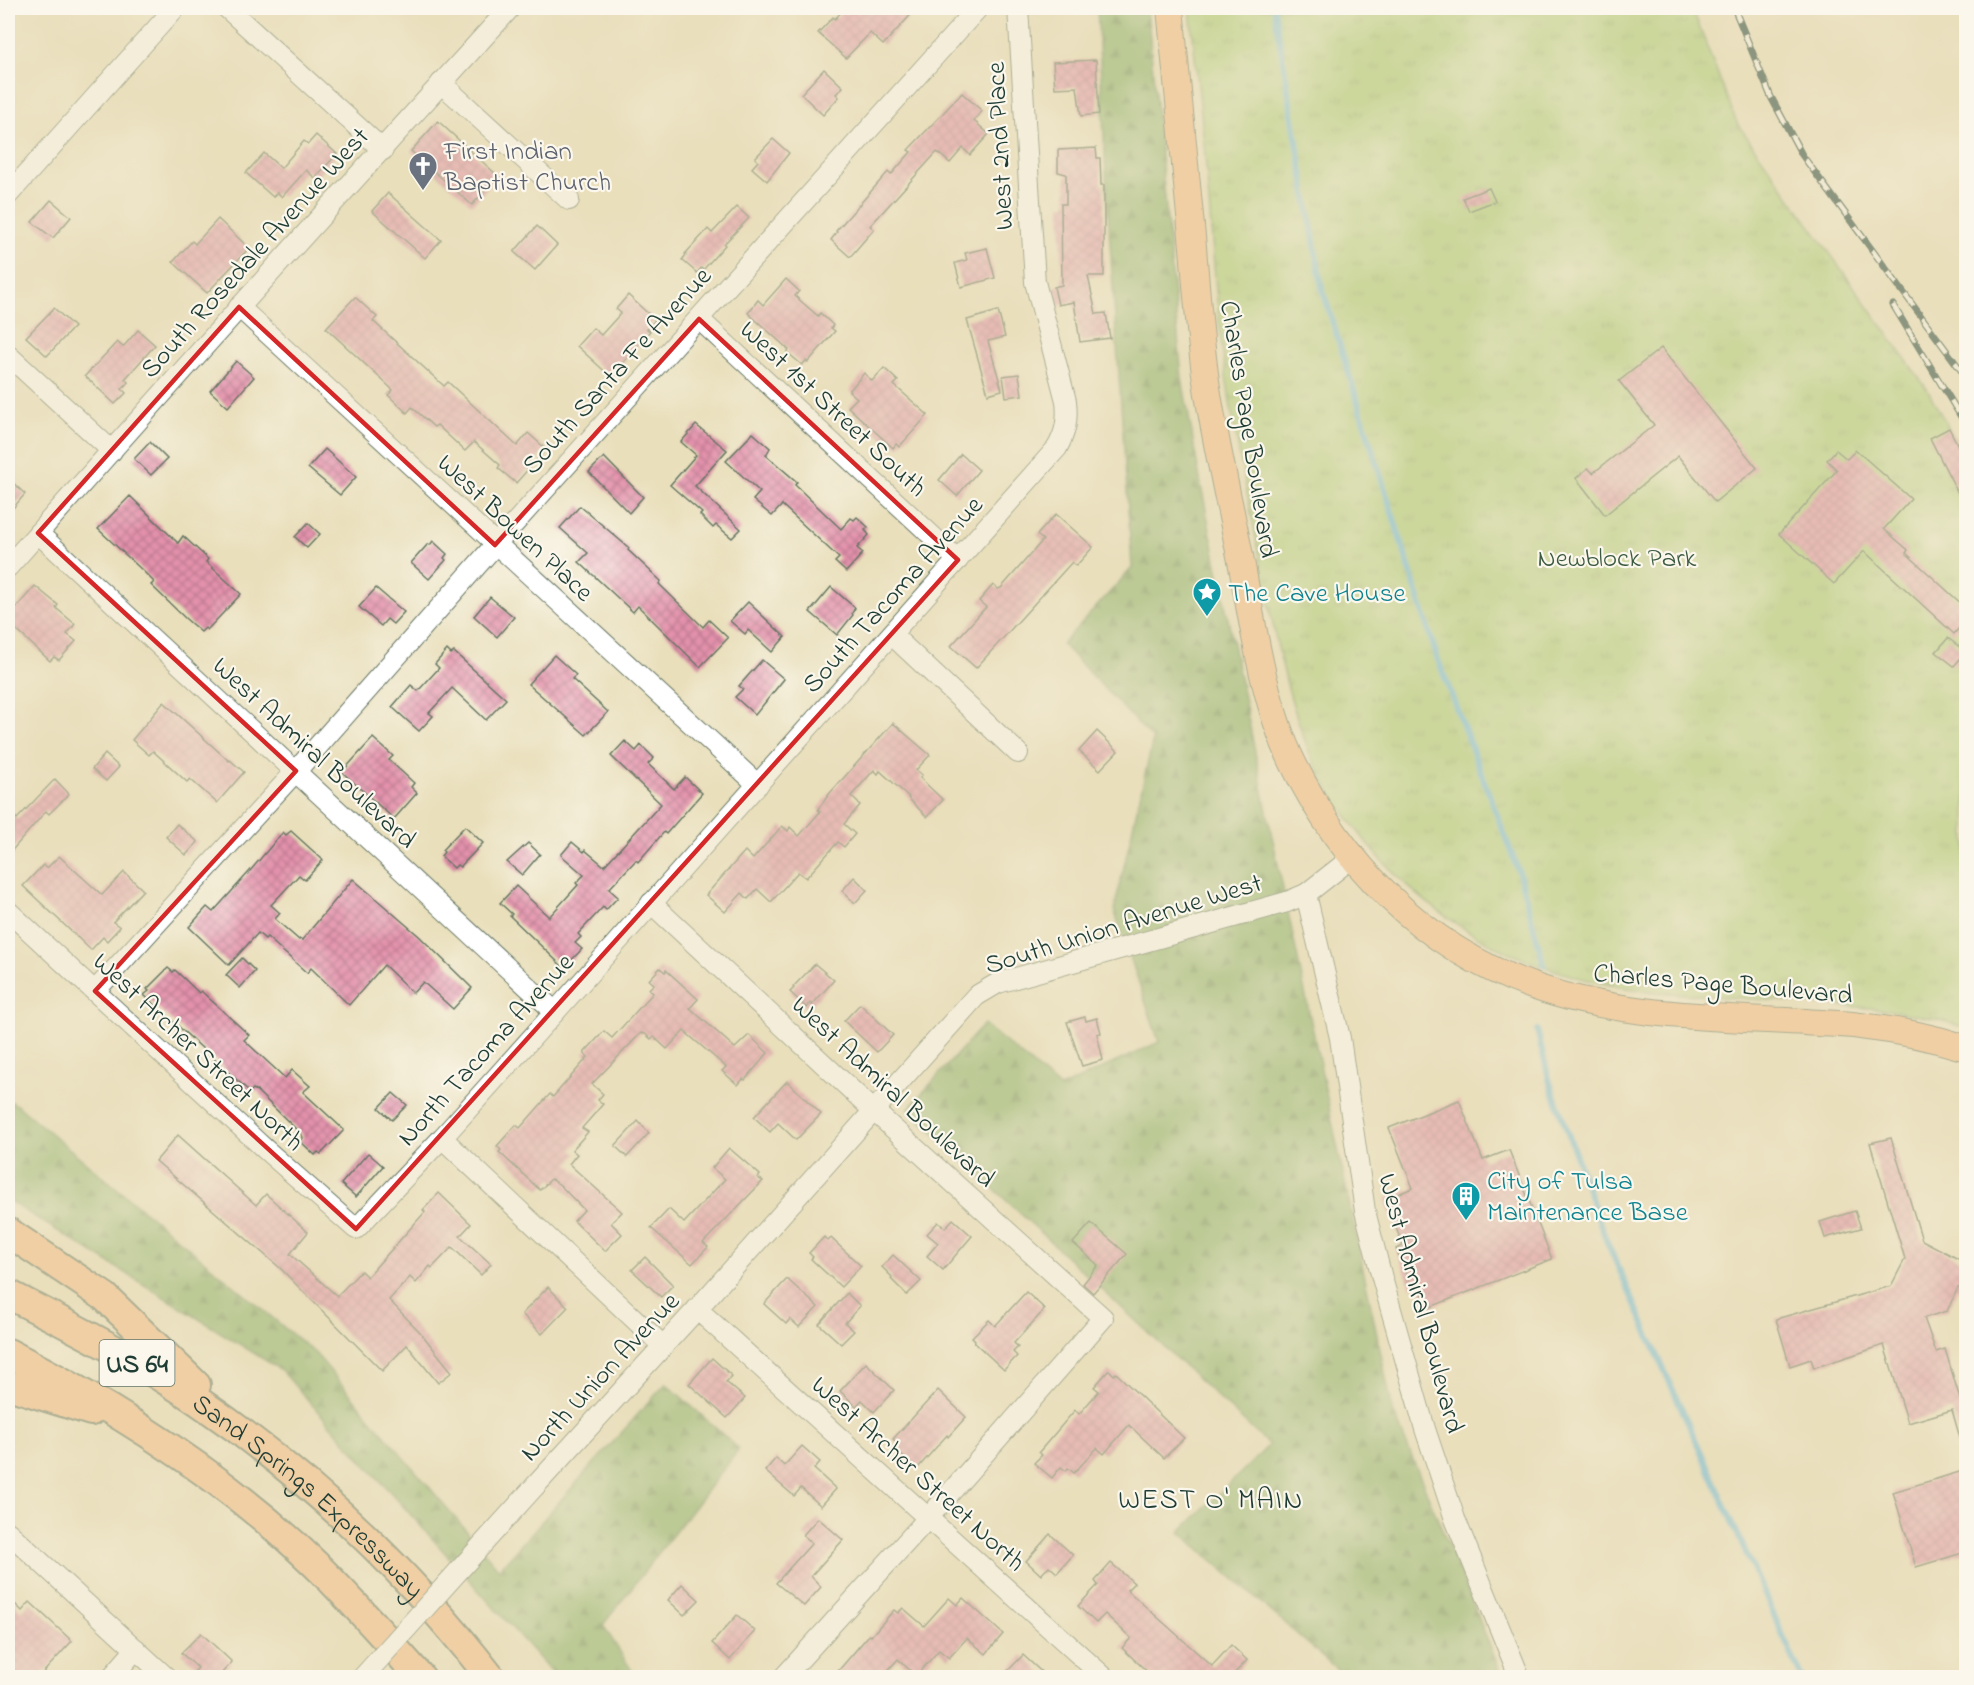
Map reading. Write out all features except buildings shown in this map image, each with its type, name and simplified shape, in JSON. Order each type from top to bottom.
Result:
[{"type":"highway","points":[[8,1232],[105,1297],[259,1445]]},
{"type":"highway","name":"Sand Springs Expressway","points":[[8,1294],[128,1357],[197,1400],[259,1445],[317,1493],[396,1568],[466,1646],[490,1677]]},
{"type":"highway","name":"Sand Springs Expressway","points":[[8,1353],[138,1426],[195,1465],[314,1563],[363,1613],[420,1677]]},
{"type":"highway","points":[[8,1385],[138,1426]]},
{"type":"main road","name":"Charles Page Boulevard","points":[[1170,8],[1208,391],[1257,641],[1278,729],[1292,763],[1332,830],[1379,888],[1434,936],[1478,962],[1528,985],[1592,1003],[1659,1012],[1859,1025],[1911,1034],[1966,1048]]},
{"type":"street","points":[[8,195],[175,8]]},
{"type":"street","points":[[227,8],[383,150]]},
{"type":"street","name":"South Rosedale Avenue West","points":[[8,567],[239,307],[510,8]]},
{"type":"street","name":"South Santa Fe Avenue","points":[[94,991],[296,771],[495,545],[978,8]]},
{"type":"street","name":"West 2nd Place","points":[[1018,8],[1035,282]]},
{"type":"street","points":[[441,83],[569,200]]},
{"type":"street","name":"South Tacoma Avenue","points":[[651,903],[758,786],[1057,448],[1066,429],[1066,401],[1035,282]]},
{"type":"street","name":"West Bowen Place","points":[[239,307],[758,786]]},
{"type":"street","name":"West 1st Street South","points":[[699,319],[958,560]]},
{"type":"street","points":[[8,355],[112,452]]},
{"type":"street","name":"West Admiral Boulevard","points":[[38,533],[555,1012]]},
{"type":"street","points":[[892,635],[1018,753]]},
{"type":"street","name":"South Union Avenue West","points":[[874,1111],[970,1001],[998,983],[1287,902],[1306,894],[1353,857]]},
{"type":"street","name":"West Admiral Boulevard","points":[[1306,894],[1340,1038],[1365,1211],[1385,1289],[1425,1429],[1455,1519],[1520,1677]]},
{"type":"street","name":"West Admiral Boulevard","points":[[651,903],[874,1111],[1103,1318],[928,1517]]},
{"type":"street","name":"North Tacoma Avenue","points":[[356,1229],[442,1138],[651,903]]},
{"type":"street","name":"West Archer Street North","points":[[8,911],[266,1150],[356,1229]]},
{"type":"street","name":"North Union Avenue","points":[[362,1677],[874,1111]]},
{"type":"street","points":[[442,1138],[663,1346]]},
{"type":"street","name":"West Archer Street North","points":[[697,1309],[1105,1677]]},
{"type":"street","points":[[783,1677],[928,1517]]},
{"type":"street","points":[[8,1532],[167,1677]]},
{"type":"street","points":[[111,1677],[136,1649]]},
{"type":"highlighted area","points":[[239,307],[495,545],[699,319],[958,560],[356,1229],[95,991],[296,771],[38,533]]},
{"type":"green space","points":[[1097,8],[1147,8],[1182,378],[1201,485],[1271,831],[1393,1411],[1503,1677],[1346,1677],[1180,1532],[1269,1445],[908,1109],[984,1024],[1060,1088],[1159,1042],[1114,910],[1153,739],[1062,644],[1132,568],[1109,230]]},
{"type":"green space","name":"Newblock Park","points":[[1190,8],[1692,8],[1737,123],[1927,389],[1966,459],[1966,1028],[1937,1019],[1881,1009],[1646,991],[1558,972],[1518,957],[1480,938],[1444,915],[1410,888],[1379,857],[1350,821],[1322,777],[1308,749],[1282,666],[1270,609],[1234,426],[1223,353]]},
{"type":"green space","points":[[8,1100],[17,1105],[316,1354],[499,1569],[666,1383],[739,1449],[603,1625],[636,1677],[556,1677],[281,1370],[8,1200]]},
{"type":"waterway","points":[[1274,8],[1322,288],[1437,657],[1519,873],[1544,965]]},
{"type":"waterway","points":[[1537,1030],[1550,1083],[1606,1240],[1802,1678]]},
{"type":"railway","points":[[1734,8],[1771,97],[1802,155],[1966,377]]},
{"type":"railway","points":[[1893,305],[1966,425]]},
{"type":"place","name":"First Indian Baptist Church","points":[[423,192]]},
{"type":"place","name":"The Cave House","points":[[1207,618]]},
{"type":"place","name":"City of Tulsa Maintenance Base","points":[[1466,1222]]},
{"type":"district","name":"WEST O' MAIN","points":[[1211,1498]]}]
